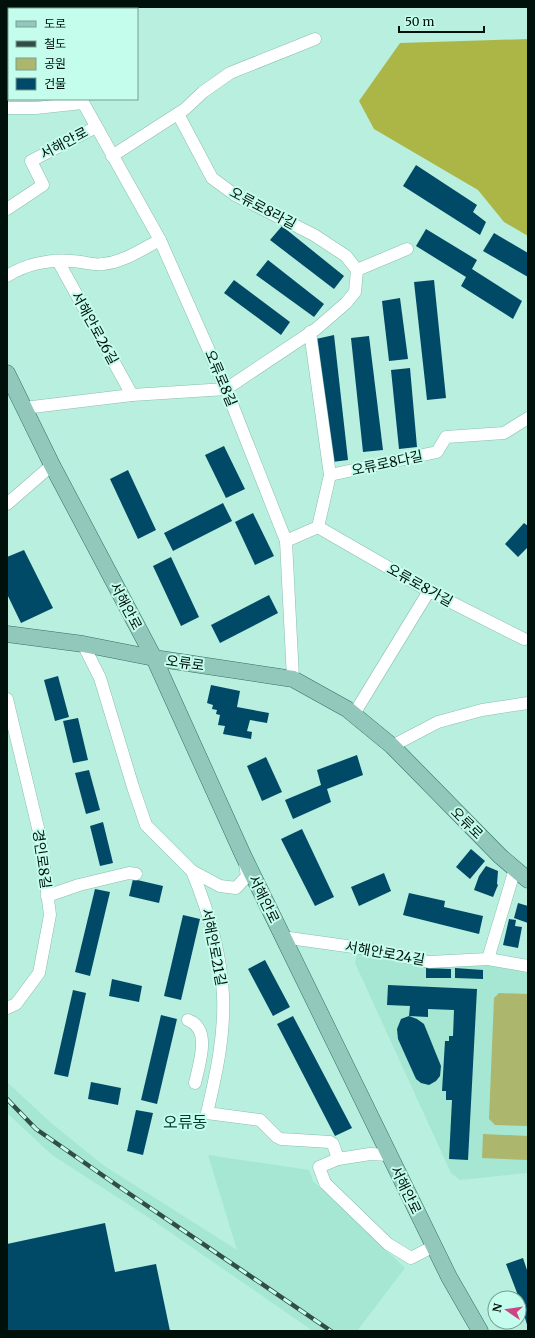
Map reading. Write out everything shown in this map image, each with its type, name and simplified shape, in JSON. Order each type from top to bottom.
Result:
[{"type":"main road","name":"서해안로","points":[[7,373],[52,465],[154,658],[243,855],[282,937],[434,1246],[480,1331]]},
{"type":"main road","name":"오류로","points":[[7,634],[83,644],[154,658],[293,679],[347,709],[392,746],[421,777],[528,880]]},
{"type":"street","points":[[112,156],[178,114],[203,92],[230,73],[315,39]]},
{"type":"street","points":[[7,108],[27,104],[82,101]]},
{"type":"street","name":"오류로8길","points":[[82,101],[160,240],[226,389],[286,541],[293,679]]},
{"type":"street","name":"오류로8라길","points":[[178,114],[212,178],[235,195],[314,235],[346,256],[358,270]]},
{"type":"street","name":"서해안로","points":[[7,209],[43,185],[31,161],[96,127]]},
{"type":"street","points":[[7,276],[17,270],[48,261],[72,261],[102,265],[122,260],[160,240]]},
{"type":"street","points":[[24,408],[132,396],[226,389],[310,332],[346,303],[355,292],[358,270],[407,249]]},
{"type":"street","name":"서해안로26길","points":[[58,261],[132,396]]},
{"type":"street","points":[[286,541],[318,527],[330,475],[310,332]]},
{"type":"street","name":"오류로8다길","points":[[330,475],[437,452],[446,437],[504,433],[528,418]]},
{"type":"street","points":[[7,504],[52,465]]},
{"type":"street","name":"오류로8가길","points":[[318,527],[430,591],[524,640]]},
{"type":"street","points":[[354,714],[430,591]]},
{"type":"street","name":"서해안로21길","points":[[83,644],[100,678],[146,825],[192,870],[220,886],[236,888],[247,876],[243,855]]},
{"type":"street","name":"경인로8길","points":[[7,699],[40,836],[50,915],[39,973],[16,1004],[7,1008]]},
{"type":"street","points":[[392,746],[438,722],[482,710],[528,703]]},
{"type":"street","points":[[488,959],[515,869]]},
{"type":"street","name":"서해안로21길","points":[[192,870],[205,902],[214,937],[223,996],[220,1058],[208,1113],[260,1120],[276,1137],[281,1139],[330,1142],[334,1144],[338,1159]]},
{"type":"street","points":[[47,896],[79,885],[128,873],[136,874]]},
{"type":"street","name":"서해안로24길","points":[[282,937],[368,949],[429,962],[488,959],[528,966]]},
{"type":"street","points":[[188,1020],[195,1022],[202,1033],[202,1046],[195,1083]]},
{"type":"street","points":[[389,1155],[370,1154],[338,1159],[319,1168],[325,1183],[388,1244],[411,1258],[434,1246]]},
{"type":"shaded area","points":[[357,954],[431,964],[490,965],[528,973],[528,1173],[460,1180],[451,1173],[355,963]]},
{"type":"shaded area","points":[[7,1082],[50,1122],[103,1165],[237,1250],[208,1155],[309,1170],[313,1181],[405,1268],[357,1331],[313,1331],[148,1217],[52,1155],[7,1113]]},
{"type":"green space","points":[[528,39],[528,236],[504,222],[478,190],[374,129],[359,101],[400,43]]},
{"type":"green space","points":[[499,993],[528,994],[528,1126],[495,1125],[489,1119],[494,998]]},
{"type":"green space","points":[[483,1134],[528,1136],[528,1160],[482,1158]]},
{"type":"building","points":[[416,165],[477,205],[473,212],[486,222],[480,235],[403,186]]},
{"type":"building","points":[[282,226],[344,276],[334,289],[270,240]]},
{"type":"building","points":[[426,229],[477,260],[472,269],[522,301],[513,319],[461,286],[466,277],[416,246]]},
{"type":"building","points":[[494,233],[528,253],[528,277],[483,251]]},
{"type":"building","points":[[268,260],[324,304],[314,317],[256,275]]},
{"type":"building","points":[[234,280],[290,322],[281,335],[224,293]]},
{"type":"building","points":[[434,280],[446,398],[427,400],[414,282]]},
{"type":"building","points":[[400,298],[408,359],[389,361],[382,301]]},
{"type":"building","points":[[334,335],[348,460],[332,462],[316,339]]},
{"type":"building","points":[[369,336],[383,450],[363,452],[351,338]]},
{"type":"building","points":[[410,368],[417,447],[399,449],[391,370]]},
{"type":"building","points":[[224,446],[245,489],[226,498],[205,455]]},
{"type":"building","points":[[128,470],[156,530],[138,539],[110,479]]},
{"type":"building","points":[[223,503],[232,521],[173,551],[164,533]]},
{"type":"building","points":[[253,513],[274,556],[255,565],[235,522]]},
{"type":"building","points":[[524,523],[528,526],[528,547],[518,557],[505,544]]},
{"type":"building","points":[[24,550],[53,608],[21,623],[7,594],[7,557]]},
{"type":"building","points":[[171,557],[199,617],[181,626],[153,566]]},
{"type":"building","points":[[269,595],[278,613],[220,643],[211,625]]},
{"type":"building","points":[[58,676],[69,717],[55,721],[44,680]]},
{"type":"building","points":[[211,685],[240,691],[237,707],[269,713],[267,723],[250,720],[247,731],[252,732],[251,739],[223,734],[225,726],[218,725],[220,715],[216,714],[217,710],[212,709],[213,705],[207,703]]},
{"type":"building","points":[[78,718],[88,760],[73,763],[63,721]]},
{"type":"building","points":[[357,755],[363,775],[327,789],[331,802],[293,819],[285,800],[321,785],[317,770]]},
{"type":"building","points":[[266,757],[282,792],[262,801],[247,766]]},
{"type":"building","points":[[89,770],[100,810],[86,814],[75,773]]},
{"type":"building","points":[[103,822],[113,863],[100,866],[90,826]]},
{"type":"building","points":[[302,829],[334,897],[315,906],[281,839]]},
{"type":"building","points":[[471,849],[485,861],[470,879],[456,867]]},
{"type":"building","points":[[486,866],[498,871],[498,885],[493,897],[474,890],[479,876]]},
{"type":"building","points":[[384,873],[391,891],[359,906],[351,887]]},
{"type":"building","points":[[133,879],[163,886],[159,903],[129,896]]},
{"type":"building","points":[[95,889],[110,892],[90,976],[75,972]]},
{"type":"building","points":[[409,893],[445,901],[444,907],[483,916],[479,934],[403,915]]},
{"type":"building","points":[[518,903],[528,906],[528,923],[514,918]]},
{"type":"building","points":[[183,915],[200,919],[181,1000],[164,996]]},
{"type":"building","points":[[509,919],[516,920],[515,926],[522,927],[518,948],[503,945]]},
{"type":"building","points":[[265,960],[290,1007],[273,1016],[248,969]]},
{"type":"building","points":[[426,968],[451,969],[451,978],[426,978]]},
{"type":"building","points":[[455,968],[483,970],[483,979],[455,978]]},
{"type":"building","points":[[112,979],[142,986],[139,1002],[109,996]]},
{"type":"building","points":[[388,985],[477,989],[468,1160],[449,1159],[452,1100],[446,1100],[446,1091],[442,1091],[445,1041],[449,1041],[449,1036],[453,1036],[454,1010],[428,1009],[428,1017],[409,1016],[410,1006],[387,1005]]},
{"type":"building","points":[[73,990],[86,993],[68,1077],[54,1074]]},
{"type":"building","points":[[161,1015],[177,1019],[157,1104],[141,1100]]},
{"type":"building","points":[[293,1016],[352,1128],[335,1136],[277,1024]]},
{"type":"building","points":[[409,1016],[424,1024],[441,1066],[440,1076],[436,1081],[429,1085],[421,1083],[416,1079],[398,1039],[397,1029],[401,1019]]},
{"type":"building","points":[[91,1082],[121,1088],[118,1105],[88,1099]]},
{"type":"building","points":[[136,1110],[153,1113],[143,1155],[127,1151]]},
{"type":"building","points":[[105,1223],[115,1272],[156,1264],[170,1331],[7,1331],[7,1244]]},
{"type":"building","points":[[523,1258],[528,1273],[528,1328],[527,1290],[516,1290],[506,1264]]},
{"type":"railway","points":[[7,1099],[36,1129],[331,1331]]},
{"type":"district","name":"오류동","points":[[185,1122]]}]
